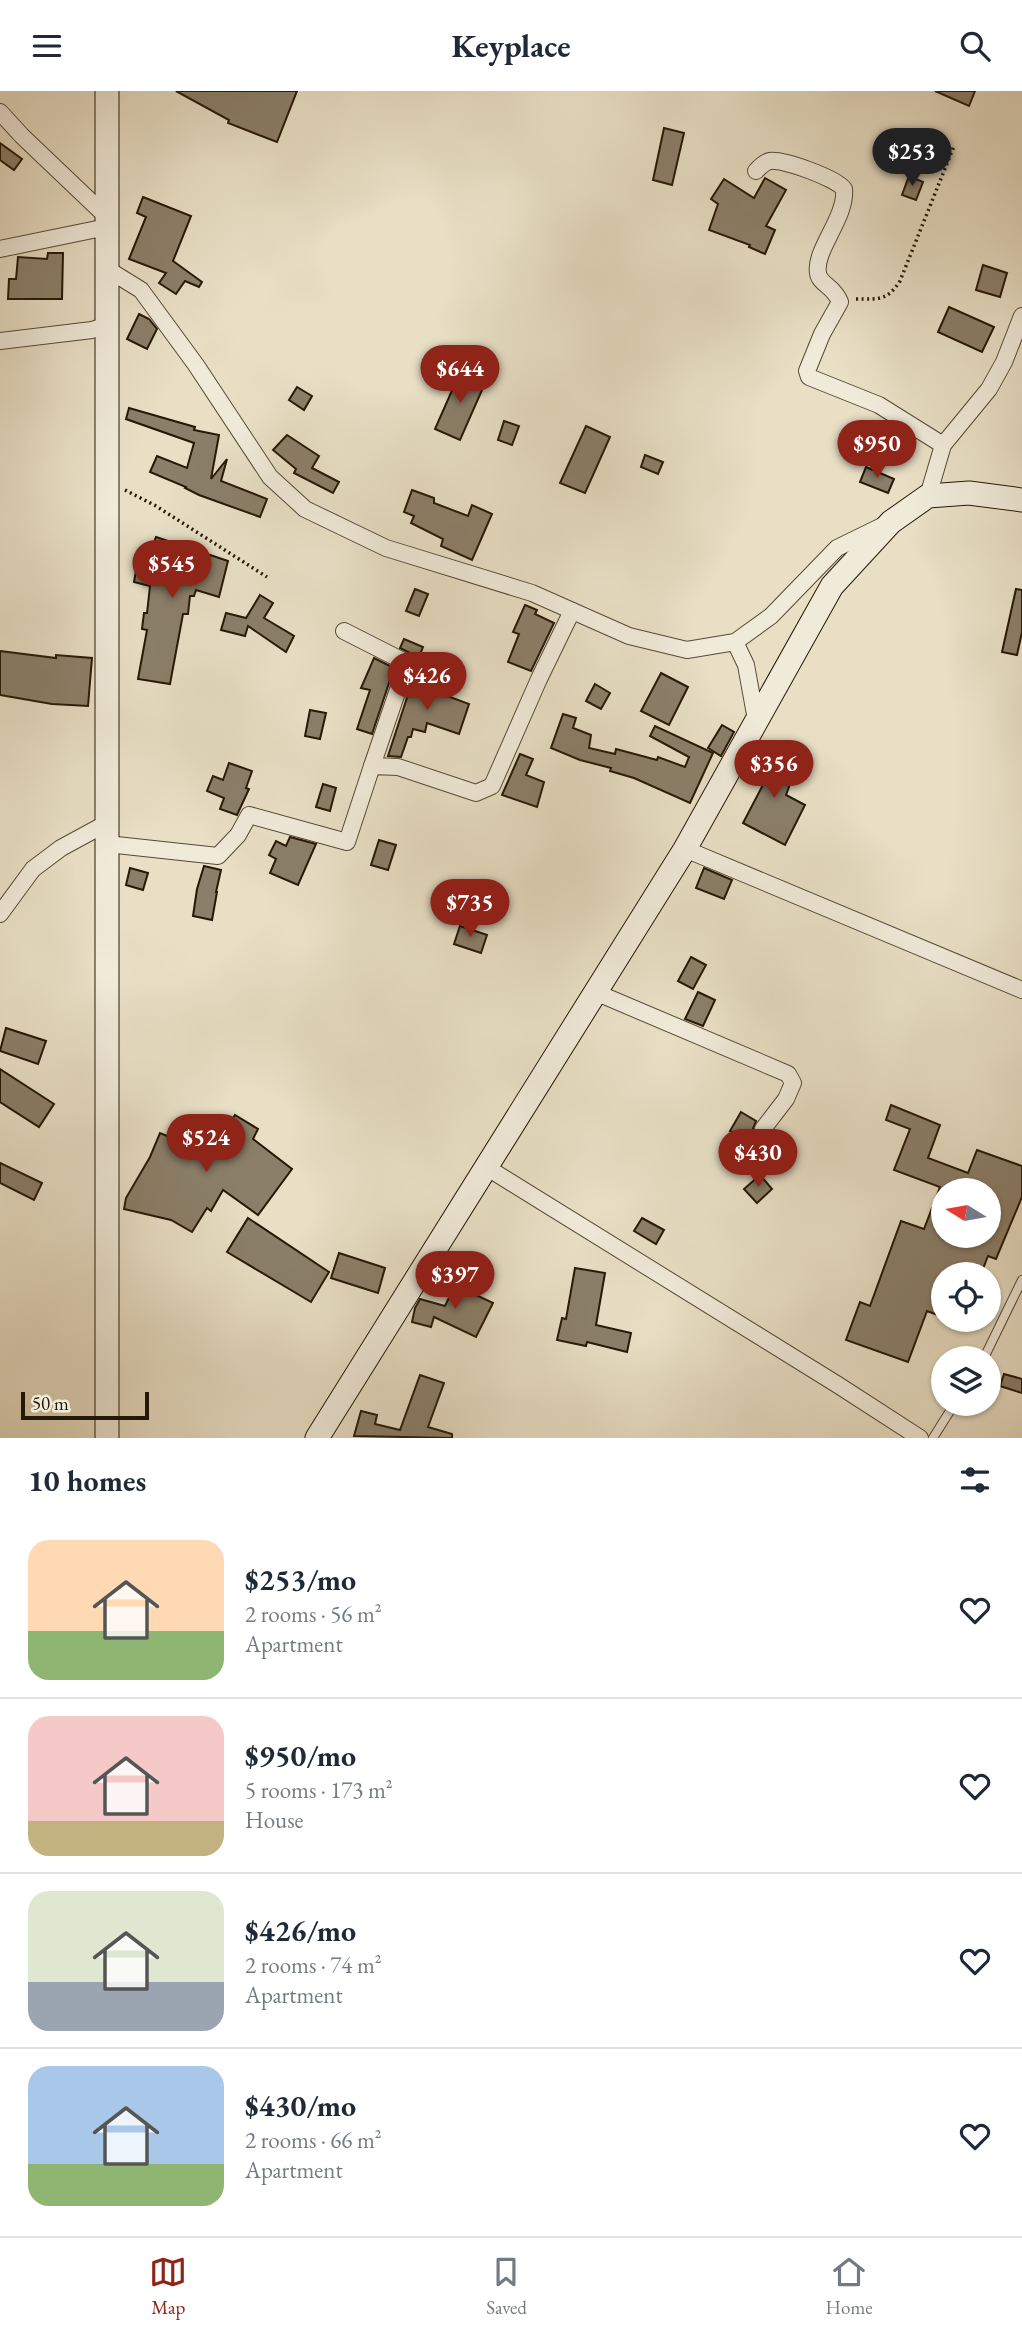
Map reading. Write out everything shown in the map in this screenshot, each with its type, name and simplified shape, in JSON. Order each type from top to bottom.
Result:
[{"type":"main road","points":[[107,91],[107,1438]]},
{"type":"main road","points":[[317,1438],[685,849],[832,586],[891,522],[928,496],[969,493],[1022,500]]},
{"type":"street","points":[[0,111],[107,222]]},
{"type":"street","points":[[756,171],[766,162],[780,161],[834,180],[844,189],[845,196],[837,221],[817,270],[821,281],[835,290],[840,302],[822,334],[807,371],[809,377],[879,405],[943,445]]},
{"type":"street","points":[[0,249],[107,222]]},
{"type":"street","points":[[107,269],[141,290],[196,365],[270,477],[305,509],[386,548],[532,593],[629,636],[687,650],[736,642],[771,616],[837,548],[891,522]]},
{"type":"street","points":[[928,496],[943,445],[989,389],[1004,362],[1022,316]]},
{"type":"street","points":[[0,341],[92,330],[107,325]]},
{"type":"street","points":[[372,766],[398,767],[475,793],[492,786],[572,611]]},
{"type":"street","points":[[0,913],[33,869],[61,848],[107,834],[218,856],[238,835],[248,815],[347,842],[407,663],[344,631]]},
{"type":"street","points":[[736,642],[746,665],[756,720]]},
{"type":"street","points":[[685,849],[1022,990]]},
{"type":"street","points":[[595,992],[788,1074],[793,1083],[790,1091],[762,1129]]},
{"type":"street","points":[[486,1167],[920,1438]]},
{"type":"lane","points":[[990,1346],[1022,1280]]},
{"type":"lane","points":[[933,1438],[947,1416]]},
{"type":"path","points":[[840,302],[846,299],[884,299],[892,294],[901,281],[954,146]]},
{"type":"path","points":[[107,481],[156,506],[267,577]]},
{"type":"building","points":[[176,91],[297,91],[277,142],[228,123],[229,120]]},
{"type":"building","points":[[935,91],[975,91],[969,106]]},
{"type":"building","points":[[664,128],[684,133],[672,185],[653,180]]},
{"type":"building","points":[[0,143],[22,159],[14,170],[0,160]]},
{"type":"building","points":[[909,176],[923,182],[916,200],[902,195]]},
{"type":"building","points":[[765,178],[786,190],[766,226],[775,230],[765,254],[749,247],[750,245],[709,230],[718,204],[711,199],[724,179],[754,198]]},
{"type":"building","points":[[143,197],[191,216],[173,261],[202,282],[199,287],[185,281],[176,294],[159,283],[166,273],[129,259],[146,217],[137,213]]},
{"type":"building","points":[[48,253],[63,253],[62,299],[8,299],[9,279],[16,279],[18,257],[47,259]]},
{"type":"building","points":[[983,265],[1007,273],[1000,297],[976,290]]},
{"type":"building","points":[[949,307],[994,327],[982,352],[938,332]]},
{"type":"building","points":[[139,314],[149,319],[157,329],[147,349],[127,339]]},
{"type":"building","points":[[461,370],[486,381],[460,440],[435,429]]},
{"type":"building","points":[[297,387],[312,396],[304,410],[289,400]]},
{"type":"building","points":[[129,408],[195,427],[194,430],[219,435],[211,479],[227,459],[221,481],[267,499],[260,517],[199,495],[150,472],[157,456],[187,468],[194,443],[126,419]]},
{"type":"building","points":[[504,421],[519,426],[512,445],[498,440]]},
{"type":"building","points":[[586,426],[610,437],[585,493],[560,483]]},
{"type":"building","points":[[287,435],[319,456],[312,468],[339,482],[333,493],[294,473],[296,469],[273,450]]},
{"type":"building","points":[[645,455],[663,462],[658,474],[641,467]]},
{"type":"building","points":[[866,467],[894,479],[888,493],[860,482]]},
{"type":"building","points":[[412,490],[434,498],[434,503],[468,516],[472,505],[492,514],[472,560],[441,546],[443,539],[411,523],[414,516],[404,512]]},
{"type":"building","points":[[156,537],[228,561],[219,597],[196,590],[194,596],[190,596],[188,614],[183,614],[170,684],[138,679],[147,630],[142,629],[150,586],[134,582],[137,565],[145,567]]},
{"type":"building","points":[[415,589],[428,594],[419,616],[406,611]]},
{"type":"building","points":[[1016,589],[1022,590],[1022,632],[1017,655],[1002,652]]},
{"type":"building","points":[[260,595],[273,603],[264,618],[294,636],[286,652],[248,626],[245,636],[221,630],[226,613],[246,618]]},
{"type":"building","points":[[525,605],[537,610],[535,614],[554,623],[531,671],[508,662],[519,634],[513,632]]},
{"type":"building","points":[[404,639],[423,647],[417,662],[412,654],[400,648]]},
{"type":"building","points":[[0,651],[56,658],[56,655],[92,658],[88,706],[52,704],[0,695]]},
{"type":"building","points":[[374,658],[394,668],[372,734],[357,729],[370,690],[361,688]]},
{"type":"building","points":[[415,673],[446,685],[442,694],[469,704],[459,734],[427,723],[425,732],[413,729],[401,757],[388,756]]},
{"type":"building","points":[[661,673],[688,687],[669,725],[641,711]]},
{"type":"building","points":[[595,684],[610,693],[601,709],[586,701]]},
{"type":"building","points":[[310,710],[326,713],[320,739],[305,736]]},
{"type":"building","points":[[563,714],[576,718],[573,728],[591,735],[589,748],[615,754],[616,749],[657,760],[658,757],[685,767],[689,757],[650,736],[655,726],[713,753],[690,803],[634,778],[610,771],[611,768],[580,760],[551,748]]},
{"type":"building","points":[[722,725],[734,732],[721,756],[708,748]]},
{"type":"building","points":[[758,752],[796,768],[786,795],[805,805],[785,845],[743,823],[766,779],[750,772]]},
{"type":"building","points":[[520,754],[533,759],[526,775],[544,782],[537,807],[502,795]]},
{"type":"building","points":[[229,763],[252,771],[246,788],[249,789],[237,815],[220,809],[224,798],[207,791],[213,776],[223,780]]},
{"type":"building","points":[[323,784],[336,788],[330,811],[316,807]]},
{"type":"building","points":[[290,837],[316,844],[298,885],[270,873],[276,859],[269,855],[276,841],[286,846]]},
{"type":"building","points":[[379,840],[396,845],[388,870],[371,865]]},
{"type":"building","points":[[204,866],[221,870],[212,920],[193,916]]},
{"type":"building","points":[[130,868],[148,873],[143,890],[126,885]]},
{"type":"building","points":[[704,868],[732,880],[724,899],[696,888]]},
{"type":"building","points":[[442,888],[461,892],[457,913],[438,909]]},
{"type":"building","points":[[460,926],[487,935],[481,953],[454,944]]},
{"type":"building","points":[[691,957],[706,965],[693,989],[678,981]]},
{"type":"building","points":[[698,992],[715,1000],[703,1026],[685,1019]]},
{"type":"building","points":[[6,1028],[46,1041],[38,1064],[0,1051]]},
{"type":"building","points":[[0,1069],[54,1104],[39,1127],[0,1102]]},
{"type":"building","points":[[891,1105],[940,1125],[928,1158],[968,1173],[977,1150],[1022,1166],[1022,1197],[1001,1247],[1001,1178],[931,1178],[931,1184],[894,1170],[910,1129],[886,1120]]},
{"type":"building","points":[[741,1112],[756,1121],[748,1141],[730,1131]]},
{"type":"building","points":[[235,1115],[258,1129],[253,1139],[292,1169],[258,1215],[223,1190],[211,1211],[207,1208],[192,1232],[171,1220],[124,1209],[126,1198],[150,1157],[160,1133],[182,1142],[199,1122],[220,1140]]},
{"type":"building","points":[[0,1163],[42,1183],[34,1200],[0,1183]]},
{"type":"building","points":[[760,1175],[772,1189],[757,1203],[744,1189]]},
{"type":"building","points":[[931,1211],[931,1248],[1001,1248],[996,1259],[988,1256],[986,1262],[931,1262],[931,1312],[927,1311],[908,1362],[846,1340],[860,1302],[870,1306],[901,1221],[924,1229]]},
{"type":"building","points":[[248,1218],[329,1272],[311,1302],[227,1252]]},
{"type":"building","points":[[642,1218],[664,1230],[656,1244],[634,1231]]},
{"type":"building","points":[[339,1253],[385,1268],[378,1293],[331,1278]]},
{"type":"building","points":[[575,1268],[605,1273],[596,1325],[631,1333],[627,1352],[587,1342],[586,1346],[557,1340],[562,1318],[566,1319]]},
{"type":"building","points":[[455,1285],[493,1303],[476,1337],[434,1317],[431,1327],[412,1322],[420,1299],[445,1306]]},
{"type":"building","points":[[1004,1374],[1022,1379],[1022,1393],[1001,1386]]},
{"type":"building","points":[[420,1375],[444,1383],[428,1427],[452,1434],[452,1438],[354,1436],[361,1411],[377,1415],[375,1424],[400,1430]]}]
